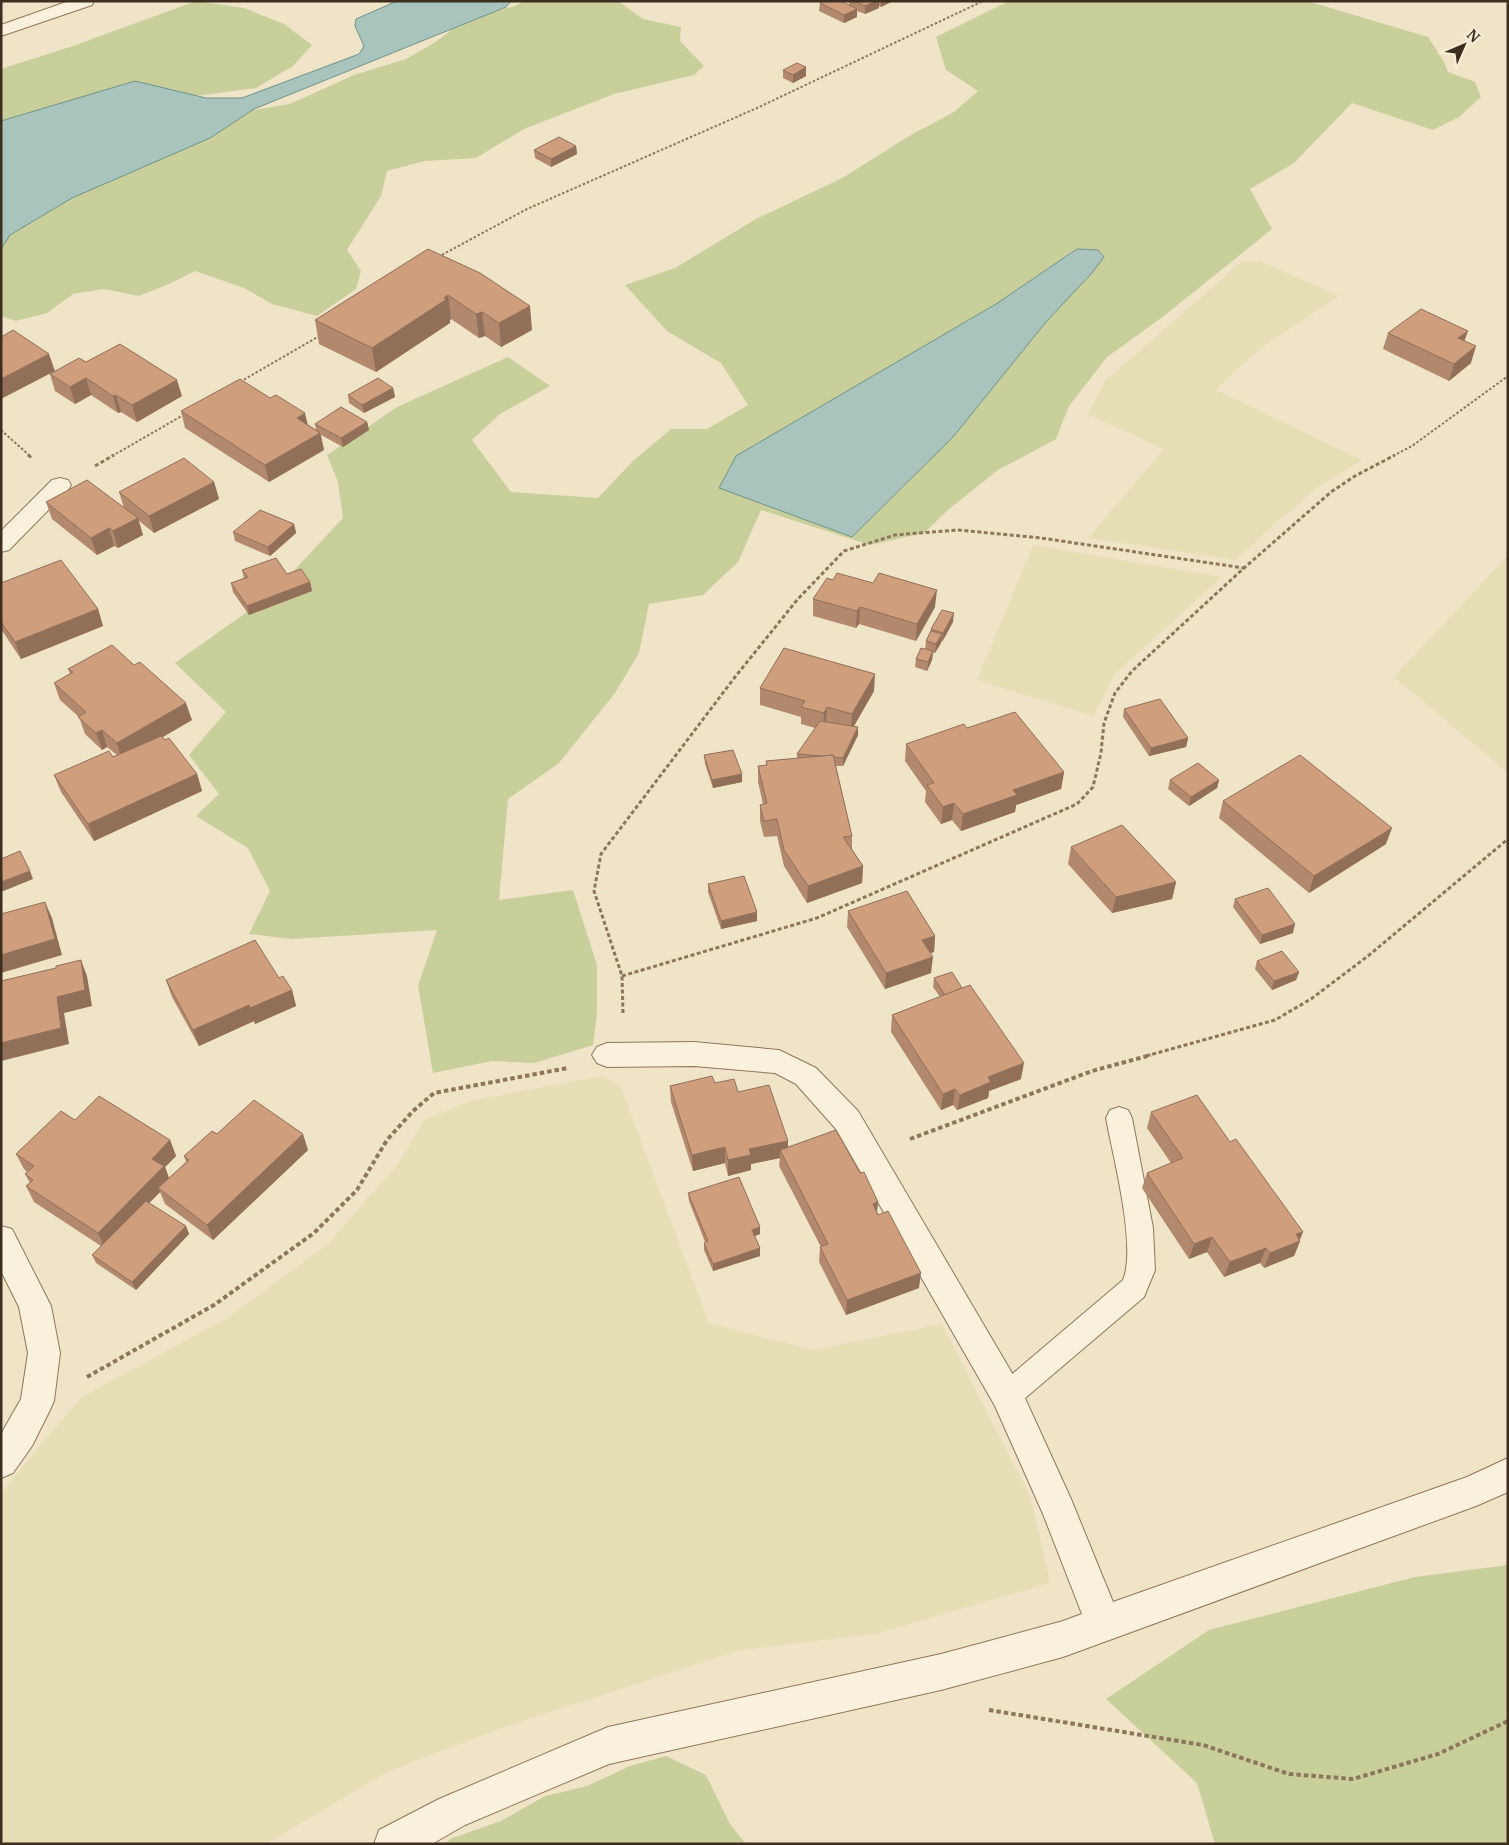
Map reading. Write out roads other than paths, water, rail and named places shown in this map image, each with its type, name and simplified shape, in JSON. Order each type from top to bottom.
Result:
[{"type":"street","points":[[1,31],[86,1]]},
{"type":"street","points":[[1,545],[60,485]]},
{"type":"street","points":[[608,1055],[694,1054],[779,1062],[806,1076],[847,1120],[1007,1396],[1059,1511],[1104,1623]]},
{"type":"street","points":[[1,1239],[36,1306],[44,1353],[37,1401],[20,1436],[1,1462]]},
{"type":"street","points":[[393,1844],[452,1812],[608,1746],[941,1672],[1064,1639],[1476,1490],[1508,1474]]},
{"type":"lane","points":[[1007,1396],[1134,1288],[1141,1270],[1140,1228],[1119,1118]]},
{"type":"water","points":[[397,1],[511,1],[506,7],[254,109],[210,138],[72,198],[10,235],[1,249],[1,121],[135,81],[206,98],[242,98],[359,54],[364,46],[355,26],[356,19]]},
{"type":"water","points":[[1077,249],[1098,250],[1104,257],[1091,274],[1046,322],[953,437],[852,537],[719,488],[736,456],[996,304]]}]
